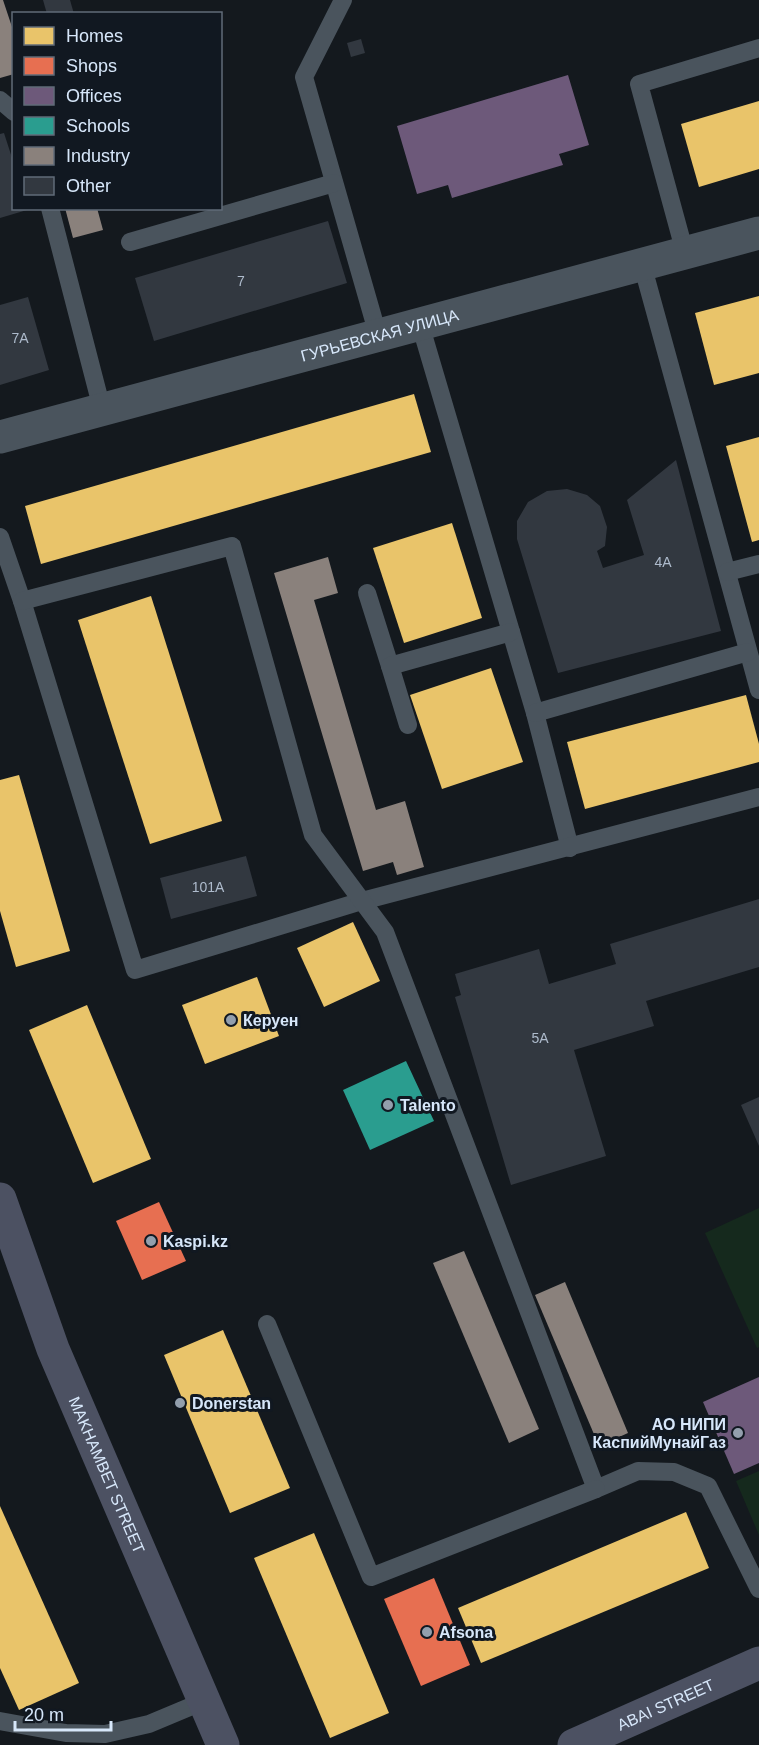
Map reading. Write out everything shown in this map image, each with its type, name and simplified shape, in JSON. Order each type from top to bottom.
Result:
[{"type":"main road","name":"MAKHAMBET STREET","points":[[0,1199],[53,1350],[223,1745]]},
{"type":"main road","name":"ABAI STREET","points":[[574,1745],[759,1663]]},
{"type":"street","name":"ГУРЬЕВСКАЯ УЛИЦА","points":[[0,437],[759,233]]},
{"type":"lane","points":[[343,0],[304,76],[378,335]]},
{"type":"lane","points":[[685,253],[639,84],[759,48]]},
{"type":"lane","points":[[0,100],[12,110]]},
{"type":"lane","points":[[130,242],[334,183]]},
{"type":"lane","points":[[51,210],[102,409]]},
{"type":"lane","points":[[642,264],[759,690]]},
{"type":"lane","points":[[420,324],[511,632],[570,848]]},
{"type":"lane","points":[[0,537],[22,601],[135,970],[362,901],[759,797]]},
{"type":"lane","points":[[22,601],[232,546],[313,835],[385,932],[597,1488]]},
{"type":"lane","points":[[727,572],[759,564]]},
{"type":"lane","points":[[367,593],[408,725]]},
{"type":"lane","points":[[390,666],[511,632]]},
{"type":"lane","points":[[534,713],[748,652]]},
{"type":"lane","points":[[267,1324],[371,1577],[638,1471],[674,1472],[708,1486],[759,1589]]},
{"type":"lane","points":[[0,1721],[66,1733],[105,1734],[149,1724],[204,1701]]},
{"type":"green space","points":[[759,1208],[759,1347],[757,1348],[705,1233]]},
{"type":"green space","points":[[759,1471],[759,1535],[736,1481]]},
{"type":"building: Homes","points":[[759,101],[759,169],[699,187],[681,124]]},
{"type":"building: Homes","points":[[759,296],[759,373],[714,385],[695,313]]},
{"type":"building: Homes","points":[[414,394],[431,452],[41,564],[25,506]]},
{"type":"building: Homes","points":[[759,437],[759,540],[752,542],[726,446]]},
{"type":"building: Homes","points":[[452,523],[482,618],[404,643],[373,548]]},
{"type":"building: Homes","points":[[151,596],[222,821],[150,844],[78,620]]},
{"type":"building: Homes","points":[[491,668],[523,762],[442,789],[410,695]]},
{"type":"building: Homes","points":[[746,695],[759,744],[759,762],[585,809],[567,742]]},
{"type":"building: Homes","points":[[19,775],[70,951],[16,967],[0,911],[0,780]]},
{"type":"building: Homes","points":[[353,922],[380,981],[324,1007],[297,948]]},
{"type":"building: Homes","name":"Керуен","points":[[257,977],[279,1036],[205,1064],[182,1005]]},
{"type":"building: Homes","points":[[87,1005],[151,1159],[93,1183],[29,1030]]},
{"type":"building: Homes","points":[[223,1330],[290,1488],[230,1513],[164,1355]]},
{"type":"building: Homes","points":[[0,1506],[79,1683],[19,1710],[0,1668]]},
{"type":"building: Homes","points":[[686,1512],[709,1568],[481,1663],[458,1608]]},
{"type":"building: Homes","points":[[314,1533],[389,1713],[330,1738],[254,1558]]},
{"type":"building: Shops","name":"Kaspi.kz","points":[[159,1202],[186,1261],[142,1280],[116,1221]]},
{"type":"building: Shops","name":"Afsona","points":[[434,1578],[470,1665],[421,1686],[384,1599]]},
{"type":"building: Offices","points":[[568,75],[589,145],[559,154],[563,165],[452,198],[448,185],[417,194],[397,126]]},
{"type":"building: Offices","name":"АО НИПИ КаспийМунайГаз","points":[[759,1377],[759,1463],[734,1474],[703,1402]]},
{"type":"building: Schools","name":"Talento","points":[[406,1061],[434,1121],[370,1150],[343,1090]]},
{"type":"building: Industry","points":[[0,0],[3,0],[12,27],[12,75],[0,78]]},
{"type":"building: Industry","points":[[66,210],[98,210],[103,230],[73,238]]},
{"type":"building: Industry","points":[[328,557],[338,593],[314,600],[376,810],[405,801],[424,867],[397,875],[393,862],[363,871],[274,573]]},
{"type":"building: Industry","points":[[464,1251],[539,1429],[509,1443],[433,1263]]},
{"type":"building: Industry","points":[[565,1282],[628,1433],[599,1446],[535,1295]]},
{"type":"building: Other","points":[[43,0],[70,0],[73,12],[46,12]]},
{"type":"building: Other","points":[[361,39],[365,53],[351,57],[347,43]]},
{"type":"building: Other","points":[[4,133],[12,158],[12,210],[27,210],[0,218],[0,134]]},
{"type":"building: Other","points":[[328,221],[347,283],[154,341],[135,278]]},
{"type":"building: Other","points":[[28,297],[49,370],[0,385],[0,305]]},
{"type":"building: Other","points":[[676,460],[721,631],[558,673],[517,539],[517,521],[528,502],[547,491],[567,489],[587,495],[600,506],[607,527],[605,546],[597,551],[603,568],[644,555],[627,500]]},
{"type":"building: Other","points":[[246,856],[257,896],[171,919],[160,878]]},
{"type":"building: Other","points":[[759,899],[759,967],[646,1001],[654,1026],[574,1050],[606,1156],[511,1185],[455,997],[461,995],[455,974],[539,949],[549,984],[616,964],[610,944]]},
{"type":"building: Other","points":[[759,1097],[759,1146],[741,1105]]},
{"type":"place","name":"Керуен","points":[[231,1020]]},
{"type":"place","name":"Talento","points":[[388,1105]]},
{"type":"place","name":"Kaspi.kz","points":[[151,1241]]},
{"type":"place","name":"Donerstan","points":[[180,1403]]},
{"type":"place","name":"АО НИПИ КаспийМунайГаз","points":[[738,1433]]},
{"type":"place","name":"Afsona","points":[[427,1632]]}]
